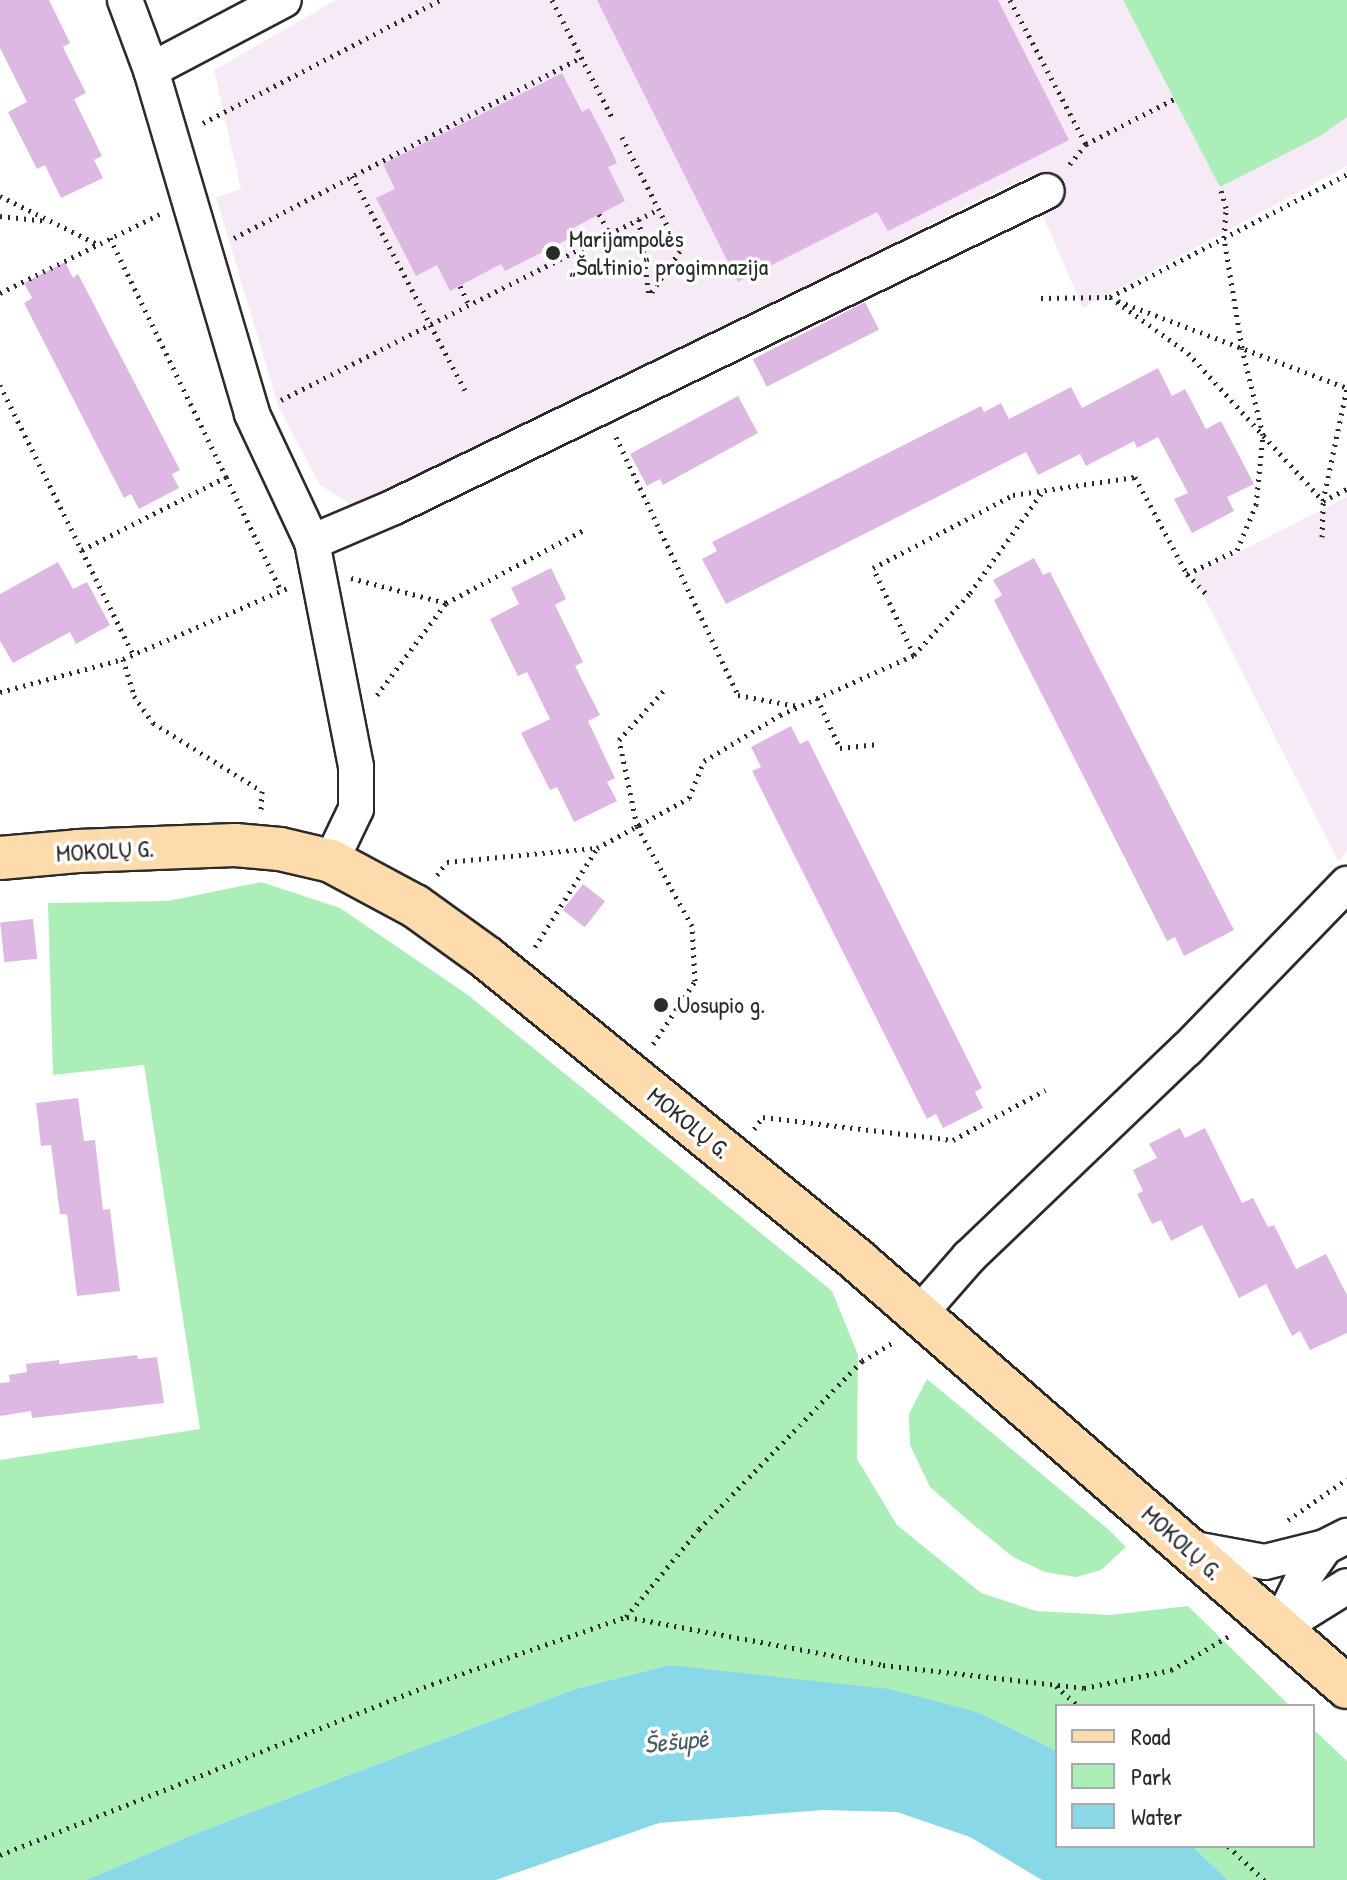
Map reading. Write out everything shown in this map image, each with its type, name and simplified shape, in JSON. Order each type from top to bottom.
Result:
[{"type":"main road","name":"MOKOLŲ G.","points":[[0,858],[78,851],[259,847],[331,861],[415,906],[514,980],[731,1157],[908,1327],[1189,1548],[1347,1687]]},
{"type":"street","points":[[125,0],[151,70],[252,414],[315,559],[356,767],[356,809],[331,861]]},
{"type":"street","points":[[151,70],[284,0]]},
{"type":"street","points":[[315,559],[394,507],[1047,191]]},
{"type":"street","points":[[908,1327],[969,1257],[1198,1038],[1347,884]]},
{"type":"street","points":[[1189,1548],[1265,1562],[1336,1541]]},
{"type":"street","points":[[1278,1629],[1302,1580],[1336,1541]]},
{"type":"street","points":[[1278,1629],[1347,1586]]},
{"type":"path","points":[[172,139],[440,0]]},
{"type":"path","points":[[552,0],[613,119]]},
{"type":"path","points":[[1010,0],[1086,144]]},
{"type":"path","points":[[205,253],[581,57]]},
{"type":"path","points":[[1047,191],[1086,144],[1174,99]]},
{"type":"path","points":[[622,137],[680,251],[649,296],[639,219]]},
{"type":"path","points":[[1110,297],[1347,174]]},
{"type":"path","points":[[352,176],[465,390]]},
{"type":"path","points":[[1187,574],[1237,550],[1256,505],[1263,435],[1242,348],[1224,238],[1226,208],[1220,187]]},
{"type":"path","points":[[0,196],[98,244]]},
{"type":"path","points":[[0,293],[189,199]]},
{"type":"path","points":[[252,414],[659,209]]},
{"type":"path","points":[[599,214],[610,234]]},
{"type":"path","points":[[0,216],[52,221]]},
{"type":"path","points":[[110,238],[281,591]]},
{"type":"path","points":[[460,286],[469,305]]},
{"type":"path","points":[[1110,297],[1188,353],[1323,501]]},
{"type":"path","points":[[1041,298],[1110,297],[1347,388],[1323,501],[1322,537]]},
{"type":"path","points":[[0,385],[133,654]]},
{"type":"path","points":[[601,407],[738,695],[798,706]]},
{"type":"path","points":[[82,550],[226,477]]},
{"type":"path","points":[[914,655],[873,568],[1013,495],[1135,477],[1187,574],[1208,596]]},
{"type":"path","points":[[1323,501],[1347,489]]},
{"type":"path","points":[[415,906],[447,862],[597,848],[689,798],[704,761],[798,706],[914,655],[970,593],[1043,491]]},
{"type":"path","points":[[349,732],[446,603],[584,530]]},
{"type":"path","points":[[0,692],[123,659],[281,591],[315,559],[357,579],[446,603]]},
{"type":"path","points":[[123,659],[134,696],[153,723],[262,791],[259,847]]},
{"type":"path","points":[[631,1076],[695,981],[692,926],[637,826],[619,740],[666,688]]},
{"type":"path","points":[[817,698],[840,748],[876,744]]},
{"type":"path","points":[[514,980],[597,848]]},
{"type":"path","points":[[731,1157],[763,1117],[953,1140],[1045,1090]]},
{"type":"path","points":[[626,1617],[699,1529],[862,1361],[908,1327]]},
{"type":"path","points":[[1276,1527],[1347,1479]]},
{"type":"path","points":[[0,1855],[432,1684],[626,1617],[883,1665],[1084,1688],[1171,1670],[1231,1635]]},
{"type":"path","points":[[1056,1685],[1076,1704]]},
{"type":"path","points":[[1230,1848],[1264,1880]]},
{"type":"shaded area","name":"Marijampolės „Šaltinio“ progimnazija","points":[[336,0],[1347,0],[1347,166],[1083,308],[1026,177],[358,509],[320,485],[279,408],[216,197],[241,189],[214,70]]},
{"type":"shaded area","points":[[1347,497],[1347,851],[1338,861],[1193,575]]},
{"type":"green space","points":[[1123,0],[1347,0],[1347,117],[1320,136],[1220,187]]},
{"type":"green space","points":[[261,882],[340,908],[468,995],[832,1291],[858,1355],[857,1459],[897,1525],[981,1593],[1036,1611],[1110,1615],[1188,1606],[1288,1704],[1055,1704],[1055,1750],[980,1713],[669,1665],[575,1689],[194,1834],[86,1880],[0,1880],[0,1460],[200,1429],[144,1065],[53,1075],[48,903],[168,901]]},
{"type":"green space","points":[[927,1379],[1126,1547],[1101,1570],[1076,1577],[1045,1572],[1013,1557],[969,1521],[930,1487],[910,1445],[909,1414]]},
{"type":"green space","points":[[1315,1731],[1347,1761],[1347,1880],[1228,1880],[1194,1848],[1315,1848]]},
{"type":"water","name":"Šešupė","points":[[669,1665],[889,1689],[980,1713],[1055,1750],[1055,1848],[1194,1848],[1228,1880],[1042,1880],[970,1837],[897,1812],[823,1810],[659,1823],[496,1880],[86,1880],[194,1834],[575,1689]]},
{"type":"building","points":[[0,0],[49,0],[70,43],[63,47],[86,93],[74,99],[102,156],[94,160],[103,178],[61,198],[45,165],[37,169],[8,112],[27,102],[0,48]]},
{"type":"building","points":[[597,0],[998,0],[1069,140],[888,231],[877,212],[738,282]]},
{"type":"building","points":[[562,73],[582,112],[589,108],[608,144],[617,163],[608,167],[625,201],[573,228],[576,235],[505,271],[501,264],[450,291],[437,265],[416,276],[376,198],[395,189],[383,164]]},
{"type":"building","points":[[65,262],[73,278],[78,274],[180,470],[172,474],[179,488],[139,509],[131,494],[124,498],[24,303],[32,298],[24,283]]},
{"type":"building","points":[[865,302],[879,330],[767,387],[753,359]]},
{"type":"building","points":[[1158,368],[1172,396],[1185,389],[1206,429],[1221,421],[1254,484],[1227,497],[1234,511],[1192,533],[1174,499],[1188,493],[1158,437],[1137,448],[1134,441],[1086,466],[1080,454],[1038,475],[1026,452],[726,604],[702,559],[717,551],[712,542],[981,406],[984,412],[1001,403],[1009,419],[1071,387],[1082,408]]},
{"type":"building","points":[[738,396],[758,433],[663,485],[660,479],[647,486],[630,454]]},
{"type":"building","points":[[1034,558],[1043,575],[1050,572],[1234,930],[1184,956],[1175,937],[1167,941],[994,600],[1002,595],[993,580]]},
{"type":"building","points":[[58,562],[73,589],[87,582],[110,625],[76,644],[70,632],[13,663],[0,641],[0,594]]},
{"type":"building","points":[[551,568],[566,599],[555,605],[583,662],[575,666],[600,715],[588,721],[615,778],[607,782],[617,801],[574,822],[557,787],[550,790],[521,733],[550,719],[527,672],[518,676],[490,619],[519,604],[511,588]]},
{"type":"building","points":[[791,726],[800,744],[808,740],[982,1088],[975,1092],[983,1108],[943,1128],[936,1114],[927,1119],[752,771],[761,767],[751,747]]},
{"type":"building","points":[[583,884],[605,901],[585,927],[563,910]]},
{"type":"building","points":[[33,919],[37,959],[4,962],[0,922]]},
{"type":"building","points":[[78,1098],[84,1141],[95,1140],[103,1210],[110,1209],[120,1291],[77,1296],[67,1214],[60,1214],[51,1145],[41,1146],[36,1103]]},
{"type":"building","points":[[1180,1128],[1185,1138],[1205,1128],[1242,1203],[1253,1198],[1268,1227],[1274,1225],[1296,1269],[1326,1254],[1347,1295],[1347,1333],[1310,1350],[1300,1331],[1292,1336],[1266,1284],[1239,1298],[1202,1225],[1171,1241],[1161,1220],[1152,1224],[1137,1194],[1143,1191],[1133,1170],[1157,1158],[1149,1144]]},
{"type":"building","points":[[137,1355],[138,1359],[157,1357],[164,1403],[32,1418],[31,1411],[0,1416],[0,1383],[10,1382],[9,1375],[27,1372],[26,1364],[59,1360],[59,1364]]},
{"type":"place","name":"Marijampolės „Šaltinio“ progimnazija","points":[[553,253]]},
{"type":"place","name":"Uosupio g.","points":[[661,1005]]}]
